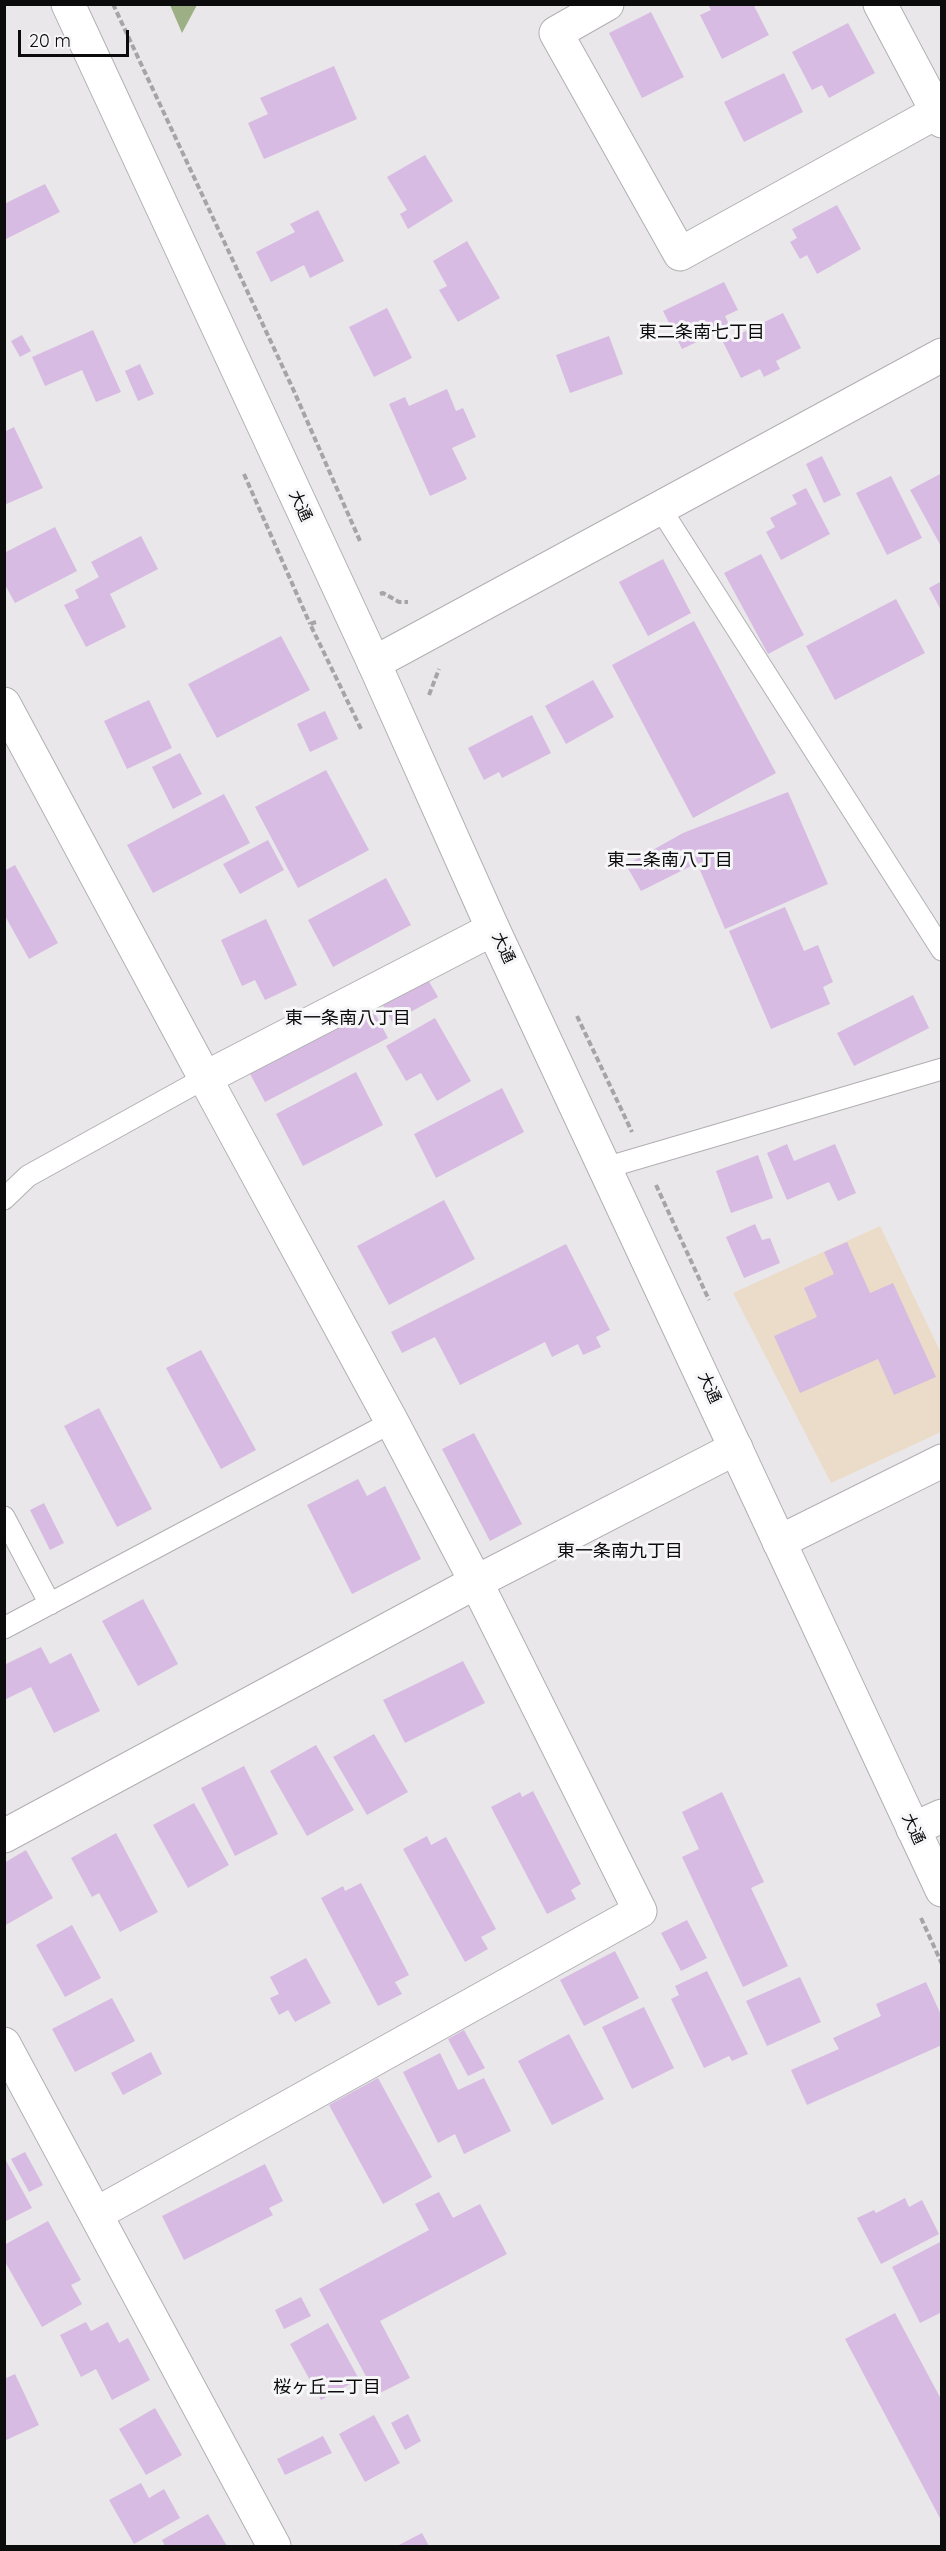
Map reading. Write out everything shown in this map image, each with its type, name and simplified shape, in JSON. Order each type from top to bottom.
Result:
[{"type":"street","name":"大通","points":[[68,4],[374,663],[493,929],[779,1542],[928,1823],[942,1890]]},
{"type":"street","points":[[607,4],[556,33],[680,254],[939,116],[880,4]]},
{"type":"street","points":[[374,663],[940,360]]},
{"type":"street","points":[[4,704],[392,1422],[476,1582],[640,1911],[96,2214]]},
{"type":"street","points":[[205,1078],[493,929]]},
{"type":"street","points":[[4,1836],[476,1582],[736,1448]]},
{"type":"street","points":[[779,1542],[942,1461]]},
{"type":"street","points":[[4,2044],[274,2547]]},
{"type":"lane","points":[[660,508],[942,950]]},
{"type":"lane","points":[[605,1168],[942,1070]]},
{"type":"lane","points":[[4,1199],[28,1176],[205,1078]]},
{"type":"lane","points":[[4,1628],[392,1422]]},
{"type":"lane","points":[[4,1517],[50,1604]]},
{"type":"path","points":[[113,4],[292,389],[364,550]]},
{"type":"path","points":[[378,582],[383,593]]},
{"type":"path","points":[[426,702],[443,658],[431,632]]},
{"type":"path","points":[[571,1005],[644,1157],[713,1309]]},
{"type":"shaded area","points":[[880,1226],[941,1353],[941,1432],[831,1483],[733,1293]]},
{"type":"green space","points":[[170,5],[197,5],[182,33]]},
{"type":"building","points":[[708,4],[753,4],[769,35],[722,59],[700,15],[711,10]]},
{"type":"building","points":[[651,12],[684,77],[642,98],[609,33]]},
{"type":"building","points":[[848,23],[875,73],[829,98],[822,85],[812,90],[792,52]]},
{"type":"building","points":[[334,66],[357,119],[264,159],[248,123],[268,114],[260,98]]},
{"type":"building","points":[[784,73],[803,112],[744,142],[724,102]]},
{"type":"building","points":[[425,155],[453,201],[408,229],[400,214],[407,210],[387,177]]},
{"type":"building","points":[[45,184],[60,212],[6,239],[4,204]]},
{"type":"building","points":[[837,205],[861,249],[817,274],[807,255],[800,259],[790,242],[797,238],[792,229]]},
{"type":"building","points":[[318,210],[344,261],[310,278],[304,265],[271,282],[256,252],[295,232],[290,224]]},
{"type":"building","points":[[467,241],[500,298],[458,322],[439,290],[447,286],[433,261]]},
{"type":"building","points":[[724,282],[738,310],[725,316],[730,326],[682,349],[663,311]]},
{"type":"building","points":[[387,308],[412,358],[374,377],[349,327]]},
{"type":"building","points":[[783,313],[801,348],[776,361],[780,369],[764,377],[760,369],[741,378],[723,342]]},
{"type":"building","points":[[93,330],[121,392],[96,402],[82,370],[45,386],[32,357]]},
{"type":"building","points":[[22,335],[31,351],[20,357],[11,341]]},
{"type":"building","points":[[609,336],[623,374],[570,393],[556,355]]},
{"type":"building","points":[[140,364],[154,394],[138,401],[125,371]]},
{"type":"building","points":[[447,389],[456,411],[463,408],[476,437],[452,448],[467,479],[430,496],[389,404],[405,397],[409,406]]},
{"type":"building","points":[[14,427],[43,488],[4,505],[4,432]]},
{"type":"building","points":[[822,456],[841,495],[824,503],[806,464]]},
{"type":"building","points":[[942,473],[942,548],[910,490]]},
{"type":"building","points":[[891,476],[922,538],[887,555],[856,493]]},
{"type":"building","points":[[806,488],[830,534],[781,560],[766,532],[775,527],[770,518],[797,504],[792,495]]},
{"type":"building","points":[[55,527],[77,571],[15,603],[4,583],[4,553]]},
{"type":"building","points":[[141,536],[158,569],[110,594],[126,627],[86,647],[64,605],[79,598],[75,590],[99,577],[91,562]]},
{"type":"building","points":[[761,554],[804,635],[768,654],[724,573]]},
{"type":"building","points":[[663,559],[691,613],[648,636],[619,582]]},
{"type":"building","points":[[942,581],[942,612],[929,588]]},
{"type":"building","points":[[896,599],[925,653],[835,700],[806,646]]},
{"type":"building","points":[[694,621],[776,773],[693,818],[612,665]]},
{"type":"building","points":[[281,636],[310,690],[217,738],[188,684]]},
{"type":"building","points":[[593,680],[614,717],[566,744],[545,706]]},
{"type":"building","points":[[149,700],[172,748],[127,769],[104,721]]},
{"type":"building","points":[[325,711],[338,739],[310,752],[297,724]]},
{"type":"building","points":[[532,715],[551,753],[502,778],[499,772],[484,780],[468,748]]},
{"type":"building","points":[[180,753],[202,794],[173,809],[152,767]]},
{"type":"building","points":[[326,770],[369,850],[298,888],[255,807]]},
{"type":"building","points":[[788,792],[828,884],[725,929],[697,863],[641,891],[626,865],[683,833]]},
{"type":"building","points":[[224,794],[250,843],[153,893],[127,845]]},
{"type":"building","points":[[268,840],[284,870],[240,894],[223,864]]},
{"type":"building","points":[[15,865],[58,943],[29,959],[4,914],[4,871]]},
{"type":"building","points":[[386,878],[411,925],[333,967],[308,920]]},
{"type":"building","points":[[785,907],[804,951],[818,945],[833,982],[823,987],[830,1004],[771,1029],[729,931]]},
{"type":"building","points":[[266,919],[297,985],[265,1000],[255,980],[242,986],[221,940]]},
{"type":"building","points":[[427,978],[438,997],[392,1022],[381,1002]]},
{"type":"building","points":[[913,995],[929,1028],[854,1066],[837,1033]]},
{"type":"building","points":[[372,1008],[388,1038],[265,1102],[249,1072]]},
{"type":"building","points":[[435,1018],[471,1081],[437,1101],[421,1073],[406,1081],[386,1046]]},
{"type":"building","points":[[356,1072],[383,1125],[303,1166],[276,1114]]},
{"type":"building","points":[[502,1088],[524,1132],[436,1178],[414,1134]]},
{"type":"building","points":[[787,1144],[794,1161],[835,1144],[856,1193],[838,1201],[829,1182],[787,1200],[767,1153]]},
{"type":"building","points":[[758,1155],[773,1198],[731,1213],[716,1171]]},
{"type":"building","points":[[444,1200],[475,1259],[389,1305],[357,1246]]},
{"type":"building","points":[[755,1224],[762,1240],[770,1238],[780,1263],[744,1278],[726,1237]]},
{"type":"building","points":[[847,1242],[870,1293],[893,1283],[936,1377],[894,1395],[878,1359],[800,1393],[774,1336],[817,1317],[804,1288],[834,1274],[824,1252]]},
{"type":"building","points":[[566,1244],[610,1330],[596,1337],[601,1347],[583,1355],[578,1344],[552,1357],[545,1342],[460,1385],[435,1337],[402,1353],[391,1332]]},
{"type":"building","points":[[201,1350],[256,1450],[221,1469],[166,1368]]},
{"type":"building","points":[[99,1408],[152,1509],[117,1527],[64,1426]]},
{"type":"building","points":[[474,1433],[522,1524],[490,1541],[442,1449]]},
{"type":"building","points":[[358,1479],[367,1496],[385,1486],[421,1559],[352,1594],[307,1505]]},
{"type":"building","points":[[44,1503],[64,1543],[50,1550],[30,1510]]},
{"type":"building","points":[[143,1599],[178,1664],[138,1686],[102,1621]]},
{"type":"building","points":[[41,1647],[50,1664],[71,1653],[100,1711],[54,1733],[31,1687],[4,1700],[4,1665]]},
{"type":"building","points":[[463,1661],[485,1703],[405,1743],[383,1700]]},
{"type":"building","points":[[374,1734],[408,1792],[367,1815],[333,1757]]},
{"type":"building","points":[[316,1745],[354,1810],[307,1836],[270,1771]]},
{"type":"building","points":[[244,1766],[278,1834],[235,1856],[201,1788]]},
{"type":"building","points":[[533,1791],[581,1884],[571,1890],[576,1899],[547,1914],[491,1807],[520,1792],[522,1797]]},
{"type":"building","points":[[722,1792],[764,1882],[751,1888],[788,1966],[743,1987],[682,1857],[699,1849],[682,1812]]},
{"type":"building","points":[[194,1803],[229,1865],[188,1888],[153,1825]]},
{"type":"building","points":[[116,1833],[158,1912],[120,1932],[99,1893],[92,1897],[71,1858]]},
{"type":"building","points":[[427,1836],[431,1845],[446,1837],[496,1929],[481,1937],[488,1949],[465,1962],[403,1849]]},
{"type":"building","points":[[26,1850],[53,1898],[4,1926],[4,1863]]},
{"type":"building","points":[[361,1883],[409,1975],[395,1982],[402,1994],[378,2006],[321,1898],[343,1886],[345,1891]]},
{"type":"building","points":[[687,1920],[707,1958],[681,1971],[661,1933]]},
{"type":"building","points":[[72,1925],[101,1978],[65,1997],[36,1945]]},
{"type":"building","points":[[615,1951],[639,1998],[584,2026],[560,1980]]},
{"type":"building","points":[[306,1958],[331,2003],[295,2022],[288,2010],[279,2015],[270,1998],[279,1994],[270,1977]]},
{"type":"building","points":[[707,1971],[748,2054],[732,2061],[729,2056],[704,2068],[671,1999],[679,1995],[675,1986]]},
{"type":"building","points":[[800,1977],[821,2022],[767,2046],[746,2001]]},
{"type":"building","points":[[926,1982],[942,2017],[942,2045],[807,2105],[791,2070],[839,2049],[833,2038],[881,2016],[876,2004]]},
{"type":"building","points":[[112,1998],[135,2041],[75,2072],[52,2029]]},
{"type":"building","points":[[644,2007],[674,2068],[632,2089],[602,2027]]},
{"type":"building","points":[[464,2030],[485,2068],[468,2076],[448,2039]]},
{"type":"building","points":[[569,2034],[604,2099],[552,2125],[518,2061]]},
{"type":"building","points":[[151,2052],[162,2074],[123,2095],[111,2073]]},
{"type":"building","points":[[440,2053],[458,2090],[484,2078],[511,2131],[464,2154],[455,2134],[438,2143],[403,2072]]},
{"type":"building","points":[[378,2078],[432,2177],[383,2204],[329,2105]]},
{"type":"building","points":[[25,2152],[43,2185],[29,2192],[11,2159]]},
{"type":"building","points":[[4,2157],[32,2208],[4,2222]]},
{"type":"building","points":[[265,2164],[283,2201],[269,2208],[273,2215],[184,2260],[162,2216]]},
{"type":"building","points":[[439,2192],[453,2218],[480,2204],[507,2254],[380,2321],[410,2378],[376,2395],[319,2289],[429,2230],[415,2204]]},
{"type":"building","points":[[905,2198],[909,2207],[922,2200],[939,2234],[881,2264],[857,2218],[874,2210],[876,2213]]},
{"type":"building","points":[[48,2221],[81,2280],[71,2285],[82,2304],[42,2327],[4,2260],[4,2245]]},
{"type":"building","points":[[942,2241],[942,2312],[920,2323],[892,2267]]},
{"type":"building","points":[[301,2297],[311,2316],[284,2329],[275,2310]]},
{"type":"building","points":[[895,2313],[942,2401],[942,2522],[845,2339]]},
{"type":"building","points":[[86,2322],[91,2331],[108,2322],[119,2343],[128,2338],[150,2380],[112,2400],[96,2369],[81,2377],[60,2335]]},
{"type":"building","points":[[328,2323],[359,2379],[321,2400],[290,2344]]},
{"type":"building","points":[[15,2374],[39,2425],[4,2441],[4,2379]]},
{"type":"building","points":[[155,2408],[182,2455],[146,2475],[119,2429]]},
{"type":"building","points":[[408,2414],[421,2441],[405,2450],[391,2423]]},
{"type":"building","points":[[374,2415],[400,2463],[365,2482],[339,2434]]},
{"type":"building","points":[[323,2436],[332,2453],[285,2475],[277,2459]]},
{"type":"building","points":[[141,2483],[149,2498],[164,2489],[180,2518],[134,2544],[109,2500]]},
{"type":"building","points":[[208,2514],[227,2546],[165,2546],[162,2540]]},
{"type":"building","points":[[422,2533],[429,2546],[397,2546]]},
{"type":"district","name":"東二条南七丁目","points":[[702,333]]},
{"type":"district","name":"東二条南八丁目","points":[[670,861]]},
{"type":"district","name":"東一条南八丁目","points":[[348,1019]]},
{"type":"district","name":"東一条南九丁目","points":[[620,1552]]},
{"type":"district","name":"桜ヶ丘二丁目","points":[[327,2388]]}]
